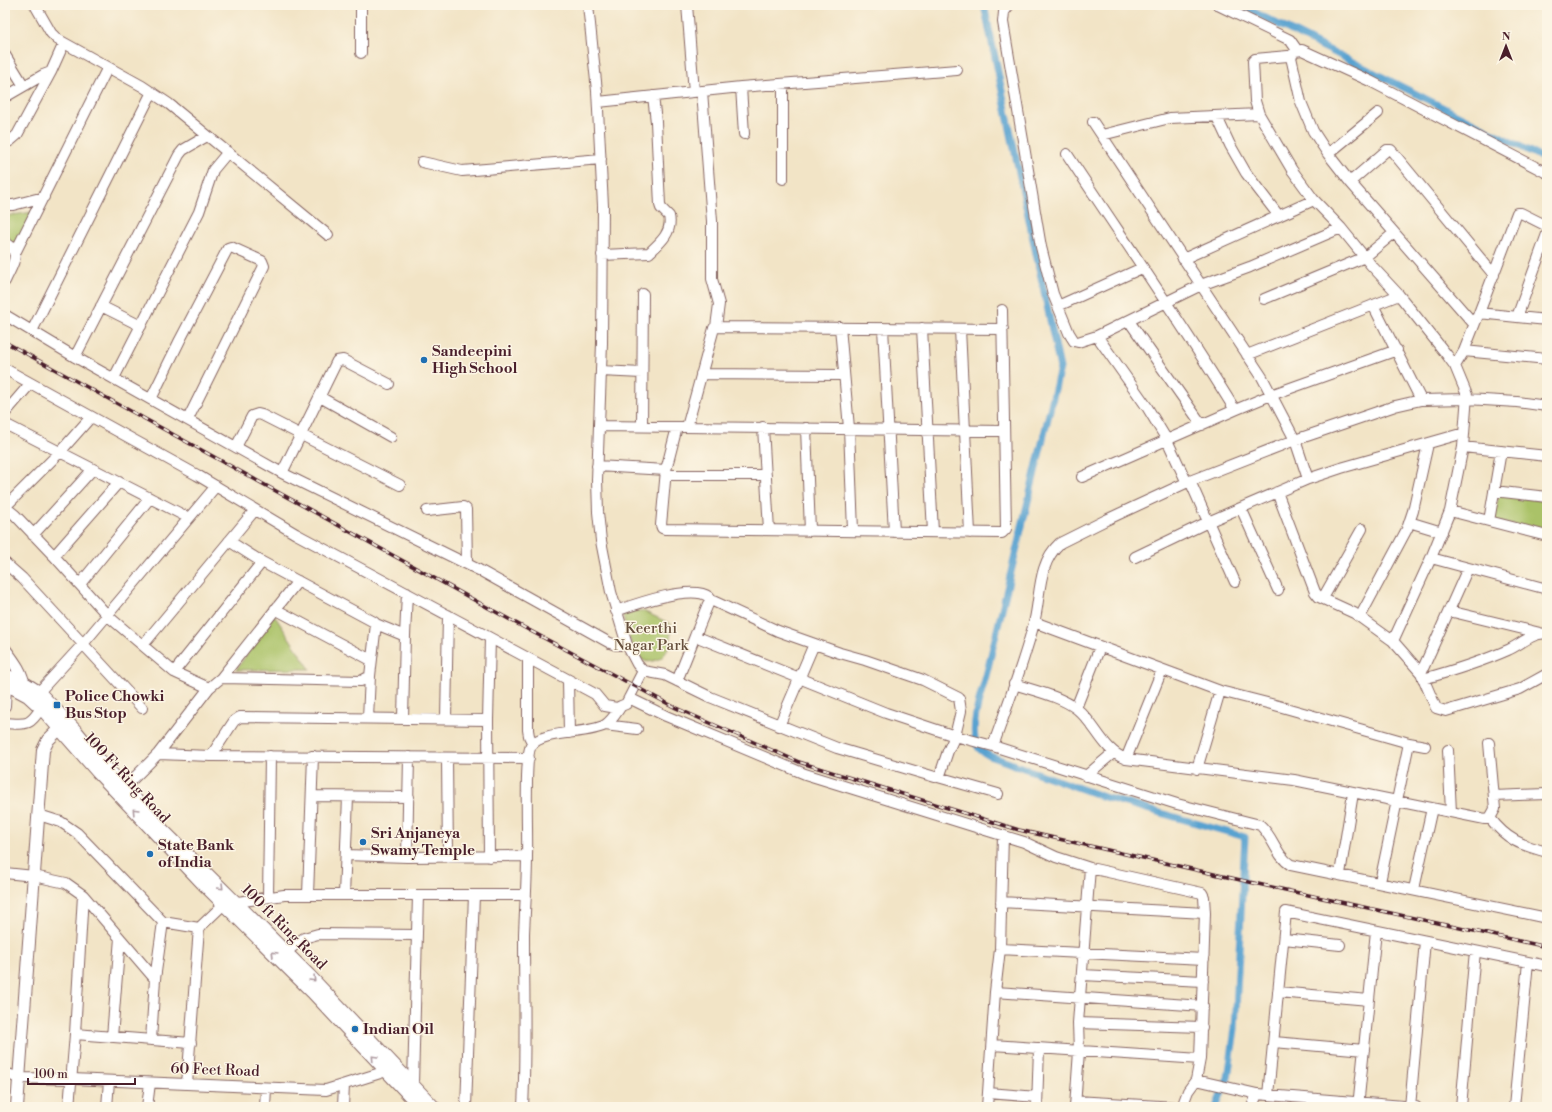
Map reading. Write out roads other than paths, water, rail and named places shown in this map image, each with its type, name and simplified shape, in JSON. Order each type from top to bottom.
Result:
[{"type":"main road","points":[[5,650],[17,665],[11,684]]},
{"type":"main road","name":"100 ft Ring Road","points":[[11,684],[39,692],[63,725],[77,732],[103,764],[126,787],[160,827],[331,998],[392,1070],[413,1084],[434,1107]]},
{"type":"main road","name":"100 Ft Ring Road","points":[[11,684],[63,725],[99,774],[224,904],[392,1070],[420,1107]]},
{"type":"main road","points":[[17,1107],[43,750],[48,740],[63,725]]},
{"type":"street","points":[[35,5],[51,33],[57,39],[152,92],[228,152],[328,235]]},
{"type":"street","points":[[361,5],[361,53]]},
{"type":"street","points":[[588,5],[598,102],[602,206],[601,371],[597,466],[598,512],[601,541],[611,592],[627,645],[637,664],[643,671],[664,675],[710,697],[779,726],[837,748],[998,794]]},
{"type":"street","points":[[687,5],[712,221],[712,279],[719,304],[716,326],[714,328],[701,374],[666,472],[662,528],[1002,533],[1006,529],[1002,310]]},
{"type":"street","points":[[1009,5],[1004,12],[1003,22],[1041,247],[1053,294],[1069,333],[1074,341],[1078,342],[1097,336],[1201,285],[1250,267],[1341,228]]},
{"type":"street","points":[[1218,5],[1290,40],[1294,54],[1301,102],[1314,131],[1328,154],[1350,182],[1474,324]]},
{"type":"street","points":[[5,142],[10,141],[17,135],[51,72],[64,43]]},
{"type":"street","points":[[1393,641],[1431,558],[1450,512],[1463,446],[1467,395],[1455,366],[1399,294],[1341,228],[1314,200],[1292,170],[1259,114],[1255,101],[1253,61],[1255,59],[1288,56],[1302,50],[1370,81],[1547,173]]},
{"type":"street","points":[[5,55],[24,86]]},
{"type":"street","points":[[15,253],[108,67]]},
{"type":"street","points":[[598,102],[783,84],[957,70]]},
{"type":"street","points":[[5,97],[51,72]]},
{"type":"street","points":[[783,84],[783,179]]},
{"type":"street","points":[[740,88],[744,134]]},
{"type":"street","points":[[32,331],[152,92]]},
{"type":"street","points":[[602,255],[649,253],[667,234],[669,229],[669,216],[660,205],[656,122],[653,96]]},
{"type":"street","points":[[1328,154],[1378,113]]},
{"type":"street","points":[[1102,135],[1170,118],[1259,114]]},
{"type":"street","points":[[1217,117],[1230,145],[1246,173],[1279,216]]},
{"type":"street","points":[[1093,122],[1262,377],[1294,440],[1308,479]]},
{"type":"street","points":[[75,357],[179,155],[183,150],[207,136]]},
{"type":"street","points":[[1350,182],[1387,150],[1391,150],[1494,275]]},
{"type":"street","points":[[114,378],[199,212],[213,170],[228,152]]},
{"type":"street","points":[[1067,154],[1166,302],[1235,410]]},
{"type":"street","points":[[422,162],[462,171],[601,159]]},
{"type":"street","points":[[5,205],[14,205],[44,197]]},
{"type":"street","points":[[1183,259],[1314,200]]},
{"type":"street","points":[[1455,366],[1464,351],[1517,213],[1521,213],[1547,226]]},
{"type":"street","points":[[1264,299],[1365,257],[1394,233]]},
{"type":"street","points":[[1517,317],[1547,234]]},
{"type":"street","points":[[5,242],[14,248],[15,253],[15,258],[5,281]]},
{"type":"street","points":[[151,399],[228,248],[231,247],[262,261],[264,266],[188,419]]},
{"type":"street","points":[[1058,306],[1142,268]]},
{"type":"street","points":[[642,426],[643,294]]},
{"type":"street","points":[[1247,355],[1399,294]]},
{"type":"street","points":[[1373,305],[1421,400]]},
{"type":"street","points":[[101,306],[141,326]]},
{"type":"street","points":[[1479,312],[1547,320]]},
{"type":"street","points":[[5,315],[75,357],[282,473],[502,582],[610,643],[627,645]]},
{"type":"street","points":[[1129,321],[1202,425]]},
{"type":"street","points":[[716,326],[1003,329]]},
{"type":"street","points":[[840,327],[849,428],[854,531]]},
{"type":"street","points":[[883,328],[890,428],[894,532]]},
{"type":"street","points":[[922,328],[933,532]]},
{"type":"street","points":[[960,329],[970,533]]},
{"type":"street","points":[[1097,336],[1167,440],[1189,482],[1235,582]]},
{"type":"street","points":[[1082,477],[1271,395],[1397,350]]},
{"type":"street","points":[[1464,351],[1547,359]]},
{"type":"street","points":[[282,473],[337,361],[343,360],[389,384]]},
{"type":"street","points":[[5,369],[216,486],[296,534],[448,615],[528,660],[595,694],[605,706],[617,708],[626,704],[643,671]]},
{"type":"street","points":[[601,371],[642,373]]},
{"type":"street","points":[[701,374],[844,375]]},
{"type":"street","points":[[5,413],[30,384]]},
{"type":"street","points":[[320,397],[392,437]]},
{"type":"street","points":[[993,746],[1034,622],[1039,586],[1043,571],[1055,548],[1060,543],[1189,482],[1294,440],[1395,406],[1421,400],[1467,399],[1518,402],[1547,406]]},
{"type":"street","points":[[236,446],[252,416],[258,414],[301,434],[400,485]]},
{"type":"street","points":[[91,417],[60,452],[5,507],[15,515],[54,556],[108,616],[174,672],[209,688]]},
{"type":"street","points":[[5,424],[190,518]]},
{"type":"street","points":[[599,426],[890,428],[1004,431]]},
{"type":"street","points":[[763,427],[770,530]]},
{"type":"street","points":[[806,428],[810,530]]},
{"type":"street","points":[[1135,557],[1208,522],[1308,479],[1341,468],[1464,433]]},
{"type":"street","points":[[1360,617],[1407,529],[1413,511],[1428,444]]},
{"type":"street","points":[[1463,446],[1547,456]]},
{"type":"street","points":[[1489,521],[1501,451]]},
{"type":"street","points":[[597,466],[666,472],[766,475]]},
{"type":"street","points":[[33,535],[93,469]]},
{"type":"street","points":[[54,556],[119,482]]},
{"type":"street","points":[[39,692],[108,616],[216,486]]},
{"type":"street","points":[[1494,491],[1547,497]]},
{"type":"street","points":[[1277,492],[1315,592],[1319,597],[1354,613],[1393,641],[1422,676],[1436,708],[1446,711],[1520,689],[1547,674]]},
{"type":"street","points":[[80,584],[150,498]]},
{"type":"street","points":[[427,511],[463,507],[466,509],[467,564]]},
{"type":"street","points":[[1241,508],[1278,590]]},
{"type":"street","points":[[143,645],[255,510]]},
{"type":"street","points":[[1450,512],[1547,536]]},
{"type":"street","points":[[1409,522],[1442,532]]},
{"type":"street","points":[[1323,598],[1362,529]]},
{"type":"street","points":[[229,541],[262,562],[376,624],[404,636]]},
{"type":"street","points":[[1431,558],[1547,589]]},
{"type":"street","points":[[174,672],[262,562]]},
{"type":"street","points":[[5,563],[22,578],[142,708]]},
{"type":"street","points":[[1422,676],[1468,568]]},
{"type":"street","points":[[126,787],[158,754],[209,688],[221,678],[298,581]]},
{"type":"street","points":[[403,718],[404,636],[407,593]]},
{"type":"street","points":[[616,611],[643,602],[677,594],[701,593],[709,597],[711,601],[778,631],[916,678],[959,698],[961,711],[955,736],[938,777]]},
{"type":"street","points":[[678,681],[708,604],[711,601]]},
{"type":"street","points":[[275,609],[371,660]]},
{"type":"street","points":[[1449,611],[1544,633]]},
{"type":"street","points":[[446,719],[448,615]]},
{"type":"street","points":[[1034,622],[1220,691],[1409,743],[1426,746]]},
{"type":"street","points":[[368,718],[371,660],[376,624]]},
{"type":"street","points":[[1422,676],[1453,671],[1508,650],[1544,633]]},
{"type":"street","points":[[695,636],[886,713],[955,736],[993,746],[1177,804],[1260,825],[1266,830],[1286,862],[1291,865],[1414,889],[1547,918]]},
{"type":"street","points":[[489,856],[488,720],[490,638]]},
{"type":"street","points":[[779,726],[814,644]]},
{"type":"street","points":[[1076,708],[1100,647]]},
{"type":"street","points":[[528,660],[528,730],[533,744]]},
{"type":"street","points":[[1126,759],[1162,670]]},
{"type":"street","points":[[221,678],[361,681],[370,676]]},
{"type":"street","points":[[568,680],[569,733]]},
{"type":"street","points":[[5,706],[11,684]]},
{"type":"street","points":[[1014,684],[1062,701],[1076,708],[1085,716],[1113,753],[1126,759],[1196,769],[1294,780],[1485,819],[1490,818]]},
{"type":"street","points":[[1196,769],[1220,691]]},
{"type":"street","points":[[629,698],[666,716],[804,774],[1003,835],[1024,842],[1056,857],[1090,868],[1200,892],[1204,897],[1205,913],[1204,981],[1200,1059],[1196,1080],[1188,1091],[1182,1107]]},
{"type":"street","points":[[605,725],[621,706]]},
{"type":"street","points":[[5,723],[25,724],[31,722],[42,708]]},
{"type":"street","points":[[211,756],[234,720],[240,717],[488,720]]},
{"type":"street","points":[[523,1107],[527,771],[530,747],[536,741],[545,736],[589,730],[605,725],[637,729]]},
{"type":"street","points":[[1380,882],[1409,743]]},
{"type":"street","points":[[1490,743],[1495,809],[1490,818]]},
{"type":"street","points":[[1448,750],[1451,812]]},
{"type":"street","points":[[1086,776],[1113,753]]},
{"type":"street","points":[[158,754],[211,756],[529,758]]},
{"type":"street","points":[[268,897],[270,756]]},
{"type":"street","points":[[308,895],[313,756]]},
{"type":"street","points":[[407,856],[409,757]]},
{"type":"street","points":[[447,758],[448,856]]},
{"type":"street","points":[[1340,874],[1353,793]]},
{"type":"street","points":[[1494,796],[1547,794]]},
{"type":"street","points":[[312,796],[409,797]]},
{"type":"street","points":[[344,895],[348,797]]},
{"type":"street","points":[[1414,889],[1432,808]]},
{"type":"street","points":[[39,815],[61,822],[77,833],[163,922],[199,928]]},
{"type":"street","points":[[1490,818],[1498,828],[1515,842],[1547,852]]},
{"type":"street","points":[[987,1107],[995,992],[1000,949],[1003,835]]},
{"type":"street","points":[[346,855],[527,856]]},
{"type":"street","points":[[1090,868],[1078,1023],[1079,1051],[1076,1104],[1176,1107]]},
{"type":"street","points":[[5,873],[34,876],[66,883],[83,895],[155,979]]},
{"type":"street","points":[[68,1107],[76,1034],[83,895]]},
{"type":"street","points":[[188,1084],[199,928],[224,904],[284,895],[525,895]]},
{"type":"street","points":[[413,1084],[418,895]]},
{"type":"street","points":[[466,1107],[474,895]]},
{"type":"street","points":[[1001,902],[1205,913]]},
{"type":"street","points":[[1268,1095],[1286,912],[1547,966]]},
{"type":"street","points":[[151,1040],[155,979],[163,922]]},
{"type":"street","points":[[1359,1105],[1376,931]]},
{"type":"street","points":[[286,952],[304,938],[318,934],[417,935]]},
{"type":"street","points":[[112,1037],[120,938]]},
{"type":"street","points":[[1284,939],[1340,945]]},
{"type":"street","points":[[1196,1080],[1257,1094],[1310,1103],[1412,1107],[1425,941]]},
{"type":"street","points":[[1000,949],[1204,959]]},
{"type":"street","points":[[1461,1107],[1475,951]]},
{"type":"street","points":[[1514,1107],[1528,962]]},
{"type":"street","points":[[1082,975],[1204,981]]},
{"type":"street","points":[[995,992],[1080,999],[1203,1006]]},
{"type":"street","points":[[1278,992],[1369,1000]]},
{"type":"street","points":[[1078,1023],[1202,1027]]},
{"type":"street","points":[[76,1034],[191,1043]]},
{"type":"street","points":[[1274,1042],[1364,1050]]},
{"type":"street","points":[[992,1045],[1200,1059]]},
{"type":"street","points":[[988,1093],[1037,1102],[1039,1048]]},
{"type":"street","name":"60 Feet Road","points":[[5,1073],[19,1078],[326,1090],[392,1070]]},
{"type":"street","points":[[107,1107],[109,1081]]},
{"type":"street","points":[[147,1107],[150,1083]]},
{"type":"street","points":[[344,1085],[343,1102],[351,1107]]},
{"type":"street","points":[[265,1107],[266,1088]]},
{"type":"street","points":[[1252,1107],[1257,1094]]},
{"type":"waterway","points":[[984,5],[1060,368],[976,712],[974,732],[975,740],[980,750],[990,756],[1104,797],[1245,837],[1235,1029],[1228,1078],[1216,1107]]},
{"type":"waterway","points":[[1240,5],[1547,160]]},
{"type":"railway","points":[[5,342],[525,628],[676,708],[799,762],[1019,830],[1547,947]]},
{"type":"place","name":"Sandeepini High School","points":[[424,360]]},
{"type":"place","name":"Police Chowki Bus Stop","points":[[57,705]]},
{"type":"place","name":"Sri Anjaneya Swamy Temple","points":[[363,842]]},
{"type":"place","name":"State Bank of India","points":[[150,854]]},
{"type":"place","name":"Indian Oil","points":[[355,1029]]},
{"type":"park label","name":"Keerthi Nagar Park","points":[[651,636]]}]
